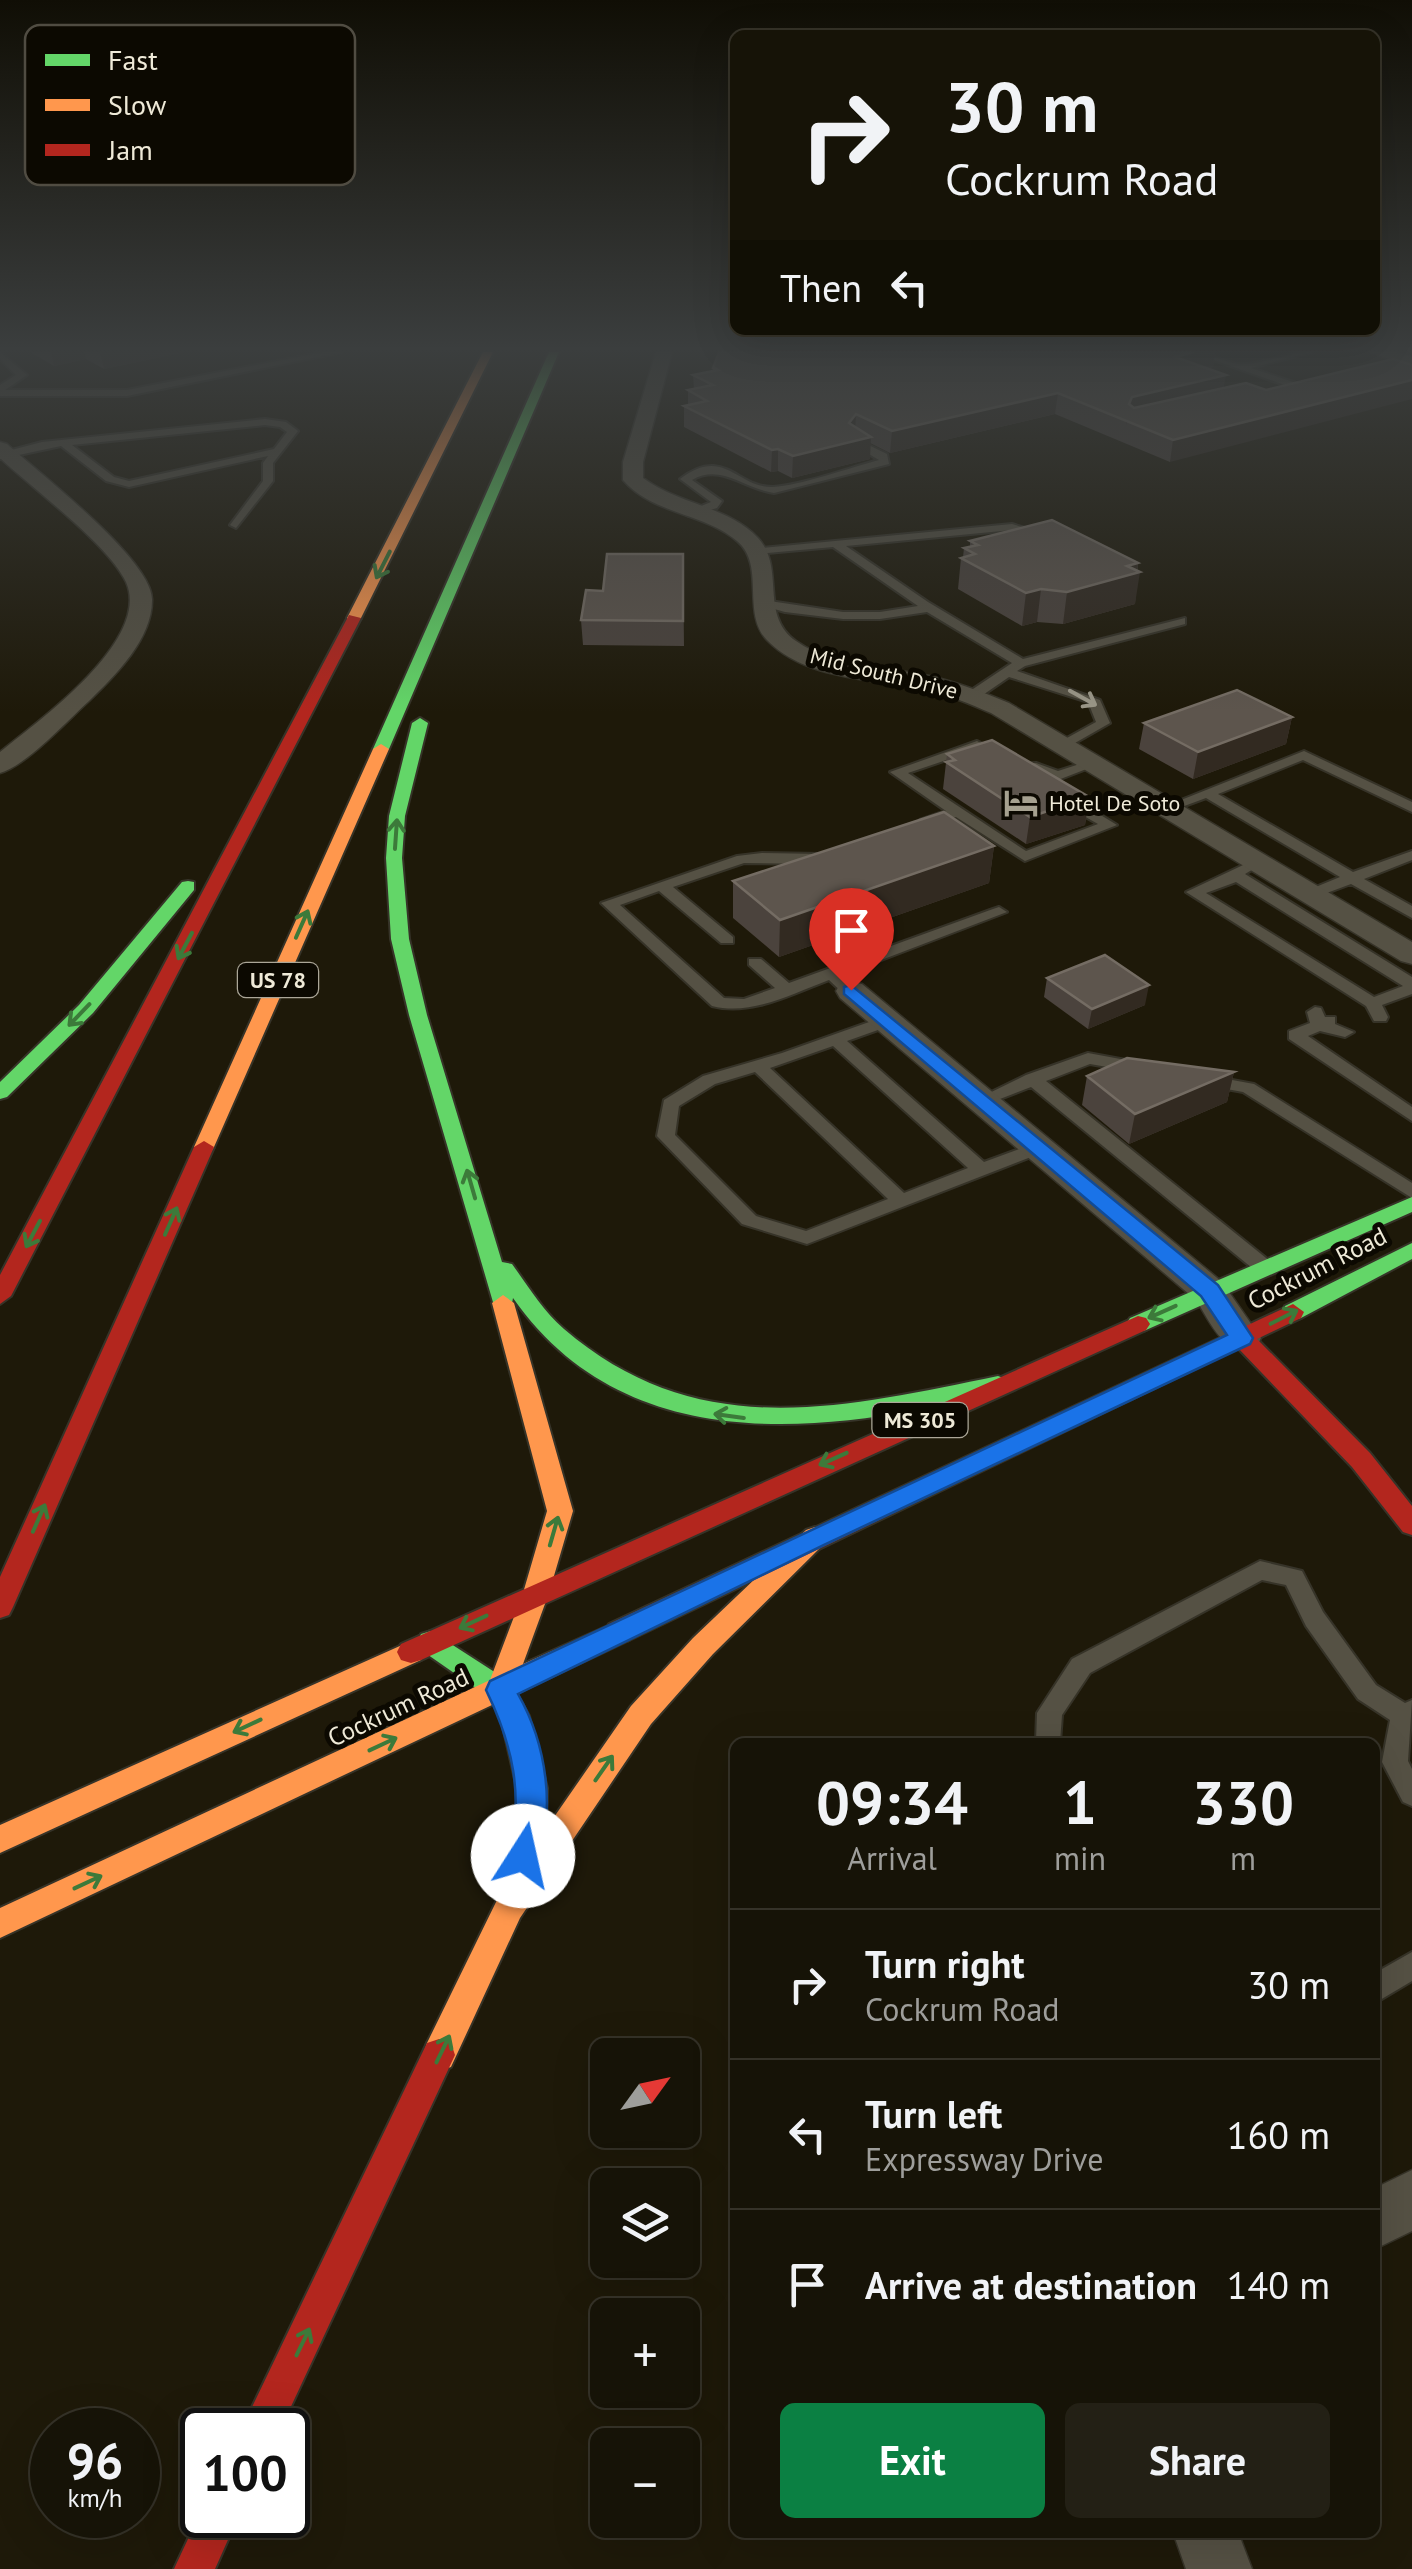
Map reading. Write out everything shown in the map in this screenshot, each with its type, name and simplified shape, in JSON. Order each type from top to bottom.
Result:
[{"type":"main road","points":[[0,1296],[274,778],[428,472]]},
{"type":"main road","name":"US 78","points":[[0,1607],[502,472]]},
{"type":"main road","points":[[459,570],[451,625],[408,758],[394,858],[396,895],[414,999],[489,1250],[560,1512],[500,1690]]},
{"type":"main road","points":[[0,1092],[124,966],[230,827],[274,778]]},
{"type":"main road","name":"Cockrum Road","points":[[0,1839],[536,1592],[1412,1204]]},
{"type":"main road","points":[[489,1250],[556,1336],[606,1375],[659,1405],[740,1418],[811,1419],[998,1385]]},
{"type":"main road","name":"Cockrum Road","points":[[0,1923],[1242,1338],[1412,1250]]},
{"type":"main road","points":[[1242,1338],[1361,1460],[1412,1525]]},
{"type":"main road","points":[[270,2408],[509,1908],[641,1715],[703,1646],[814,1537]]},
{"type":"main road","points":[[431,1642],[500,1690],[515,1716],[532,1788],[530,1830],[509,1908]]},
{"type":"main road","points":[[194,2569],[209,2538]]},
{"type":"street","points":[[0,765],[100,675],[133,634],[141,610],[138,586],[127,566],[23,472]]},
{"type":"street","points":[[632,472],[633,480],[647,492],[742,535],[756,551]]},
{"type":"street","name":"Mid South Drive","points":[[756,551],[763,604],[774,634],[798,651],[850,669],[972,696],[1063,744],[1168,808],[1247,869],[1311,894],[1412,955]]},
{"type":"street","points":[[841,982],[1210,1291],[1242,1338]]},
{"type":"street","points":[[1207,2538],[1218,2569]]},
{"type":"lane","points":[[101,472],[128,484],[183,472]]},
{"type":"lane","points":[[236,525],[268,481],[268,472]]},
{"type":"lane","points":[[689,513],[713,506],[717,501],[685,479],[705,472]]},
{"type":"lane","points":[[730,472],[762,489],[774,490],[846,472]]},
{"type":"lane","points":[[756,551],[1012,527],[1059,543]]},
{"type":"lane","points":[[834,543],[924,605],[1020,663]]},
{"type":"lane","points":[[763,604],[847,619],[885,617],[923,609],[924,605]]},
{"type":"lane","points":[[972,696],[1020,663],[1181,621]]},
{"type":"lane","points":[[1007,672],[1092,700],[1103,723],[1063,744]]},
{"type":"lane","points":[[1016,768],[1036,766],[1058,776],[1075,788],[1063,798],[1110,825],[1025,857],[897,772],[976,744],[1039,782]]},
{"type":"lane","points":[[1168,808],[1304,755],[1412,808]]},
{"type":"lane","points":[[1058,776],[1095,763]]},
{"type":"lane","points":[[1207,793],[1412,914]]},
{"type":"lane","points":[[906,830],[957,812]]},
{"type":"lane","points":[[836,854],[812,861],[761,856],[742,859],[609,903],[718,1002],[733,1006],[787,990],[841,982],[999,912]]},
{"type":"lane","points":[[1311,894],[1412,855]]},
{"type":"lane","points":[[1247,869],[1412,986],[1366,1006],[1194,892],[1247,869]]},
{"type":"lane","points":[[662,886],[727,940]]},
{"type":"lane","points":[[1393,902],[1412,894]]},
{"type":"lane","points":[[755,962],[787,990]]},
{"type":"lane","points":[[1344,1032],[1321,1019],[1296,1035],[1412,1114]]},
{"type":"lane","points":[[886,1020],[709,1080],[670,1104],[666,1136],[749,1220],[807,1238],[1038,1148]]},
{"type":"lane","points":[[836,1040],[981,1170]]},
{"type":"lane","points":[[982,1100],[1088,1058],[1159,1072]]},
{"type":"lane","points":[[758,1066],[902,1201]]},
{"type":"lane","points":[[1032,1078],[1264,1267]]},
{"type":"lane","points":[[1194,1078],[1248,1088],[1412,1192]]},
{"type":"lane","points":[[1048,1738],[1050,1712],[1080,1666],[1260,1570],[1294,1578],[1314,1619],[1367,1692],[1407,1713],[1395,1762],[1412,1794]]},
{"type":"lane","points":[[1380,1986],[1412,1965]]},
{"type":"building","points":[[1052,520],[1138,563],[1127,566],[1140,572],[1067,592],[1041,589],[1026,593],[961,558],[975,554],[964,548],[978,545],[970,541]]},
{"type":"building","points":[[607,554],[683,554],[683,621],[581,620],[586,590],[603,591]]},
{"type":"building","points":[[1237,690],[1292,717],[1198,752],[1144,723]]},
{"type":"building","points":[[992,740],[1089,797],[1030,817],[946,762],[955,760],[947,754]]},
{"type":"building","points":[[944,812],[994,846],[780,920],[733,881]]},
{"type":"building","points":[[1105,955],[1149,985],[1092,1009],[1047,978]]},
{"type":"building","points":[[1127,1058],[1234,1072],[1135,1114],[1087,1076]]},
{"type":"traffic: fast","points":[[381,749],[502,472]]},
{"type":"traffic: fast","points":[[420,723],[397,816],[394,858],[400,939],[418,1015],[503,1303]]},
{"type":"traffic: fast","points":[[0,1093],[86,1009],[188,886]]},
{"type":"traffic: fast","points":[[1138,1324],[1412,1204]]},
{"type":"traffic: fast","points":[[1293,1312],[1412,1250]]},
{"type":"traffic: fast","points":[[504,1269],[548,1328],[607,1373],[659,1398],[713,1412],[767,1417],[823,1415],[998,1385]]},
{"type":"traffic: fast","points":[[431,1642],[500,1690],[515,1716],[532,1788],[531,1830],[516,1881]]},
{"type":"traffic: slow","points":[[354,618],[428,472]]},
{"type":"traffic: slow","points":[[204,1147],[381,749]]},
{"type":"traffic: slow","points":[[500,1690],[536,1593],[560,1511],[503,1303]]},
{"type":"traffic: slow","points":[[439,2055],[509,1908],[641,1715],[703,1646],[815,1537]]},
{"type":"traffic: slow","points":[[0,1923],[619,1632]]},
{"type":"traffic: slow","points":[[0,1839],[411,1652]]},
{"type":"traffic: jam","points":[[0,1296],[354,618]]},
{"type":"traffic: jam","points":[[0,1607],[204,1147]]},
{"type":"traffic: jam","points":[[619,1632],[1293,1312]]},
{"type":"traffic: jam","points":[[411,1652],[1138,1324]]},
{"type":"traffic: jam","points":[[1242,1338],[1361,1460],[1412,1525]]},
{"type":"traffic: jam","points":[[271,2408],[439,2055]]},
{"type":"traffic: jam","points":[[194,2569],[209,2538]]},
{"type":"place","name":"Hotel De Soto","points":[[1021,803]]},
{"type":"route","points":[[523,1856],[530,1830],[532,1788],[515,1716],[500,1690],[814,1537],[1242,1338],[1210,1291],[851,990]]}]
